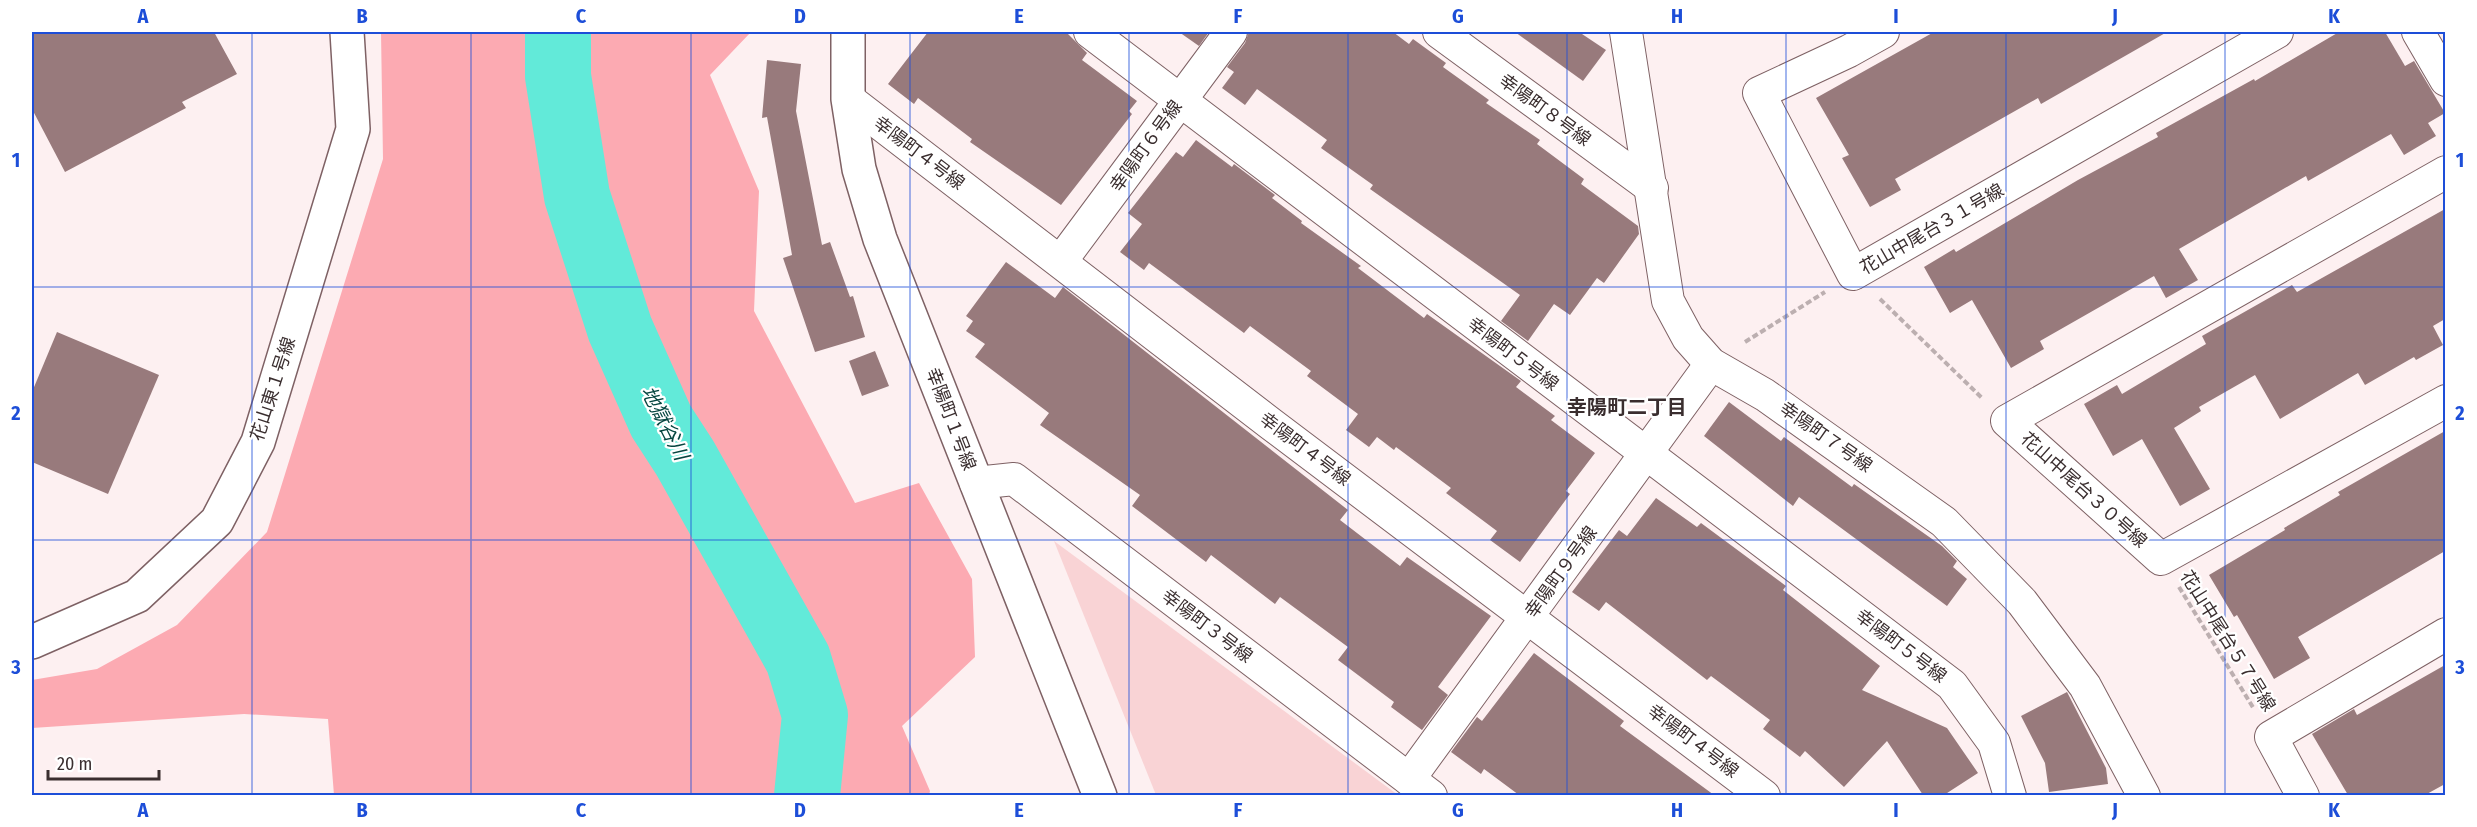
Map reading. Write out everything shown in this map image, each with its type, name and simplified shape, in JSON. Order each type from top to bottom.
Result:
[{"type":"street","name":"花山東１号線","points":[[32,642],[137,596],[217,521],[258,442],[353,129],[347,32]]},
{"type":"street","name":"幸陽町１号線","points":[[848,32],[848,99],[859,169],[880,239],[1100,795]]},
{"type":"street","name":"幸陽町５号線","points":[[1090,32],[1952,685],[1994,743],[2010,795]]},
{"type":"street","name":"幸陽町６号線","points":[[1061,261],[1231,32]]},
{"type":"street","name":"幸陽町８号線","points":[[1438,32],[1652,188]]},
{"type":"street","name":"幸陽町７号線","points":[[1626,32],[1668,301],[1688,338],[1711,364],[1765,394],[1944,522],[2022,602],[2085,686],[2144,795]]},
{"type":"street","name":"花山中尾台３１号線","points":[[1883,32],[1849,51],[1759,93],[1853,274],[2277,32]]},
{"type":"street","points":[[2418,32],[2445,80]]},
{"type":"street","name":"幸陽町４号線","points":[[848,99],[1280,432],[1529,616],[1764,795]]},
{"type":"street","name":"花山中尾台３０号線","points":[[2445,172],[2007,421],[2161,559],[2445,401]]},
{"type":"street","name":"幸陽町９号線","points":[[1420,787],[1529,616],[1711,364]]},
{"type":"street","name":"幸陽町３号線","points":[[976,483],[1014,479],[1420,787]]},
{"type":"street","points":[[2303,795],[2271,737],[2445,634]]},
{"type":"path","points":[[1711,364],[1853,274],[2007,421]]},
{"type":"path","name":"花山中尾台５７号線","points":[[2161,559],[2271,737]]},
{"type":"shaded area","points":[[381,32],[751,32],[710,75],[759,191],[754,311],[855,503],[919,483],[972,579],[975,657],[902,726],[930,791],[929,795],[334,795],[328,719],[244,714],[32,728],[32,680],[97,669],[177,625],[267,532],[383,159]]},
{"type":"shaded area","points":[[1054,541],[1398,795],[1156,795]]},
{"type":"building","points":[[32,32],[214,32],[237,74],[182,102],[186,108],[65,172],[32,109]]},
{"type":"building","points":[[928,32],[1066,32],[1087,53],[1082,60],[1137,101],[1129,111],[1132,114],[1061,205],[970,142],[972,139],[918,98],[914,104],[888,84]]},
{"type":"building","points":[[1179,32],[1209,32],[1199,46]]},
{"type":"building","points":[[1249,32],[1393,32],[1409,44],[1413,39],[1446,63],[1443,67],[1489,100],[1486,103],[1540,140],[1537,144],[1584,179],[1581,184],[1638,226],[1639,234],[1604,283],[1597,278],[1570,315],[1554,304],[1528,341],[1501,321],[1520,295],[1370,189],[1373,185],[1321,148],[1327,140],[1257,89],[1245,105],[1222,88],[1234,72],[1227,67],[1245,43]]},
{"type":"building","points":[[1515,32],[1579,32],[1606,50],[1583,81]]},
{"type":"building","points":[[1934,32],[2167,32],[2041,104],[2038,98],[1895,179],[1901,190],[1870,207],[1842,158],[1849,155],[1816,98]]},
{"type":"building","points":[[2339,32],[2385,32],[2405,66],[2414,61],[2445,113],[2428,123],[2436,136],[2404,155],[2391,134],[2308,181],[2306,176],[2179,249],[2198,280],[2166,298],[2154,276],[2040,341],[2044,349],[2011,368],[1972,300],[1950,313],[1924,267],[1954,249],[1956,252],[2078,180],[2158,137],[2156,133],[2254,79],[2255,81]]},
{"type":"building","points":[[767,60],[801,64],[796,111],[822,245],[830,242],[850,297],[853,296],[865,337],[815,352],[783,258],[792,255],[767,117],[762,118]]},
{"type":"building","points":[[1196,140],[1232,167],[1234,164],[1275,195],[1272,198],[1302,221],[1301,223],[1361,266],[1358,268],[1424,318],[1427,314],[1521,381],[1516,387],[1555,416],[1551,420],[1595,453],[1566,491],[1570,494],[1520,562],[1490,540],[1497,531],[1446,493],[1451,488],[1396,447],[1394,450],[1377,437],[1369,447],[1346,430],[1358,414],[1307,376],[1311,371],[1250,326],[1244,333],[1149,263],[1144,270],[1120,252],[1142,224],[1128,213],[1176,152],[1183,157]]},
{"type":"building","points":[[2445,209],[2445,319],[2433,326],[2443,345],[2416,360],[2414,357],[2365,385],[2358,373],[2280,419],[2255,375],[2199,407],[2201,411],[2174,428],[2210,489],[2180,506],[2142,439],[2113,456],[2084,404],[2117,385],[2122,394],[2206,344],[2202,336],[2292,285],[2297,292]]},
{"type":"building","points":[[1006,262],[1055,298],[1063,287],[1348,510],[1340,520],[1400,566],[1407,557],[1491,616],[1438,687],[1448,695],[1422,730],[1391,707],[1394,702],[1338,660],[1348,647],[1280,597],[1275,604],[1211,555],[1206,562],[1132,506],[1140,495],[1040,425],[1049,413],[975,357],[985,344],[966,331],[973,321],[966,316]]},
{"type":"building","points":[[57,332],[159,375],[108,494],[32,462],[32,392]]},
{"type":"building","points":[[875,351],[889,386],[862,396],[849,361]]},
{"type":"building","points":[[1729,402],[1781,441],[1784,437],[1852,487],[1854,484],[1942,546],[1957,561],[1953,567],[1967,579],[1947,606],[1799,497],[1793,506],[1704,436]]},
{"type":"building","points":[[2445,431],[2445,551],[2298,637],[2310,658],[2274,679],[2237,615],[2234,617],[2209,575],[2340,495],[2338,492]]},
{"type":"building","points":[[1656,498],[1697,527],[1701,523],[1786,586],[1783,590],[1880,666],[1862,690],[1947,728],[1978,773],[1944,795],[1923,795],[1887,741],[1844,787],[1805,751],[1800,757],[1763,729],[1770,720],[1711,676],[1707,680],[1606,602],[1599,611],[1572,592],[1619,530],[1627,536]]},
{"type":"building","points":[[1534,653],[1624,721],[1620,726],[1714,795],[1519,795],[1484,769],[1481,774],[1451,752],[1477,717],[1482,721]]},
{"type":"building","points":[[2445,665],[2445,784],[2425,795],[2348,795],[2312,734],[2354,709],[2357,715]]},
{"type":"building","points":[[2067,692],[2106,768],[2108,784],[2049,792],[2045,763],[2021,716]]},
{"type":"waterway","name":"地獄谷川","points":[[558,32],[558,76],[577,196],[620,329],[661,421],[685,458],[798,659],[815,715],[807,796]]},
{"type":"district","name":"幸陽町二丁目","points":[[1627,407]]}]
